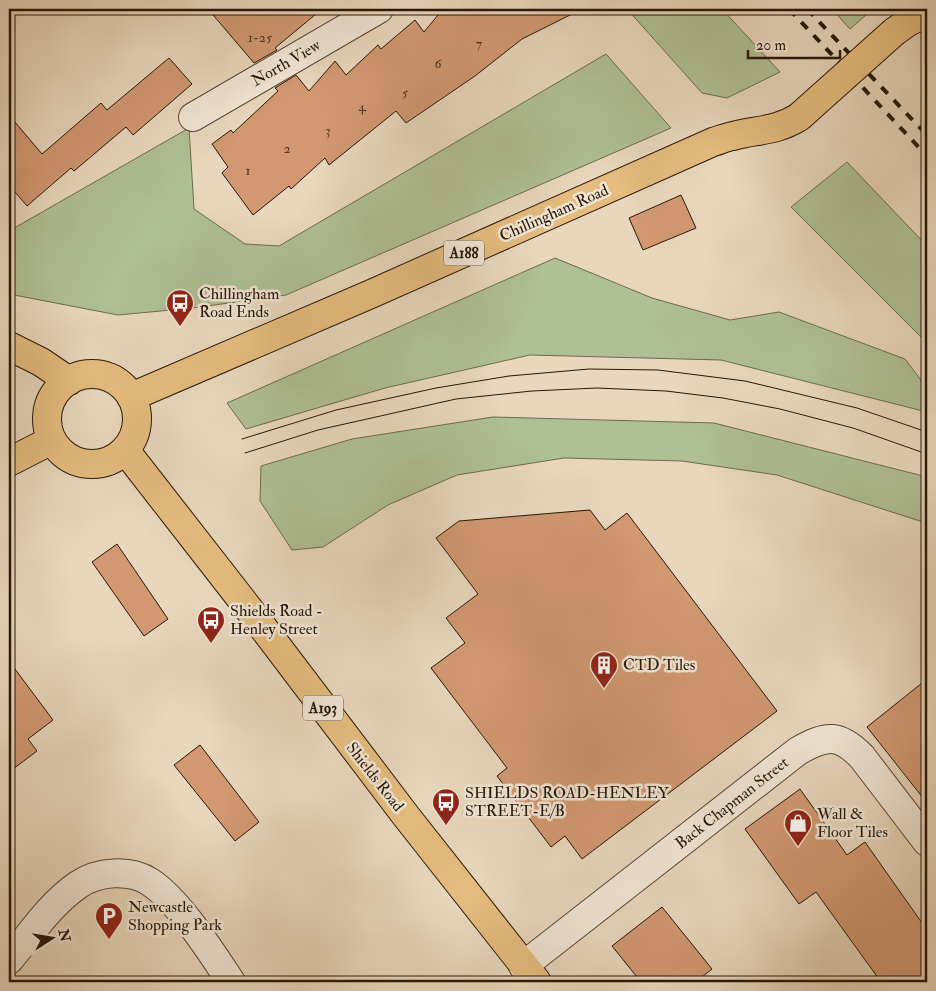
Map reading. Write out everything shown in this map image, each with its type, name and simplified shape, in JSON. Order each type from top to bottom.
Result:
[{"type":"main road","name":"Chillingham Road","points":[[131,397],[371,294],[713,142],[734,135],[774,129],[788,124],[799,117],[894,32],[908,22],[927,13]]},
{"type":"main road","points":[[9,346],[41,362],[69,381]]},
{"type":"main road","points":[[103,375],[113,379],[131,397],[137,420],[136,431],[125,450],[116,457],[103,463],[83,463],[72,460],[61,452],[52,440],[48,425],[48,410],[53,398],[69,381],[80,376],[103,375]]},
{"type":"main road","points":[[9,462],[52,440]]},
{"type":"main road","name":"Shields Road","points":[[125,450],[530,974]]},
{"type":"street","name":"North View","points":[[193,117],[379,9]]},
{"type":"street","name":"Back Chapman Street","points":[[530,974],[798,751],[812,743],[827,739],[839,740],[850,744],[927,842]]},
{"type":"street","points":[[9,960],[40,921],[65,895],[80,884],[97,876],[134,875],[149,882],[164,893],[184,916],[231,982]]},
{"type":"green space","points":[[627,9],[722,9],[780,72],[727,98],[702,93]]},
{"type":"green space","points":[[832,9],[873,9],[850,29]]},
{"type":"green space","points":[[606,54],[671,128],[286,295],[193,308],[118,315],[9,294],[9,231],[189,128],[194,209],[245,244],[279,246]]},
{"type":"green space","points":[[847,162],[927,246],[927,343],[791,207]]},
{"type":"green space","points":[[555,258],[652,298],[730,320],[779,312],[905,359],[927,388],[927,412],[721,360],[530,355],[385,388],[246,429],[227,403]]},
{"type":"green space","points":[[493,417],[714,423],[927,477],[926,523],[777,475],[682,461],[564,458],[457,475],[388,505],[323,547],[292,550],[260,501],[261,466],[352,439]]},
{"type":"building","points":[[208,9],[322,9],[275,48],[277,50],[254,63]]},
{"type":"building","points":[[443,9],[582,9],[522,39],[475,76],[406,123],[396,111],[329,165],[325,158],[291,189],[289,186],[253,215],[222,173],[228,167],[212,144],[231,130],[233,133],[278,91],[275,88],[296,75],[309,91],[335,61],[346,75],[378,45],[381,49],[415,20],[424,32]]},
{"type":"building","points":[[169,58],[192,84],[133,135],[126,127],[74,171],[71,168],[27,206],[9,185],[9,115],[42,154],[101,103],[107,110]]},
{"type":"building","points":[[681,195],[696,228],[643,250],[629,218]]},
{"type":"building","name":"CTD Tiles","points":[[590,510],[605,530],[627,513],[777,711],[582,859],[565,836],[551,847],[497,776],[507,768],[431,668],[465,643],[446,618],[478,594],[436,538],[459,521]]},
{"type":"building","points":[[117,544],[168,619],[144,636],[92,562]]},
{"type":"building","points":[[9,661],[53,720],[28,739],[37,751],[9,772]]},
{"type":"building","points":[[927,679],[927,803],[867,727]]},
{"type":"building","points":[[200,745],[259,822],[235,841],[174,765]]},
{"type":"building","points":[[800,789],[847,855],[865,842],[927,930],[927,982],[881,982],[816,892],[799,904],[745,829]]},
{"type":"building","points":[[662,907],[712,969],[696,982],[641,982],[612,946]]},
{"type":"tram line","points":[[242,439],[336,410],[436,388],[509,376],[589,369],[658,370],[745,381],[857,408],[927,432]]},
{"type":"tram line","points":[[245,453],[318,430],[456,399],[532,391],[597,388],[666,391],[723,398],[780,409],[853,428],[927,454]]},
{"type":"railway","points":[[789,9],[927,156]]},
{"type":"railway","points":[[807,9],[927,135]]},
{"type":"place","name":"Chillingham Road Ends","points":[[180,327]]},
{"type":"place","name":"Shields Road - Henley Street","points":[[211,644]]},
{"type":"place","name":"CTD Tiles","points":[[604,689]]},
{"type":"place","name":"SHIELDS ROAD-HENLEY STREET-E/B","points":[[446,826]]},
{"type":"place","name":"Wall & Floor Tiles","points":[[798,847]]},
{"type":"place","name":"Newcastle Shopping Park","points":[[109,940]]}]
